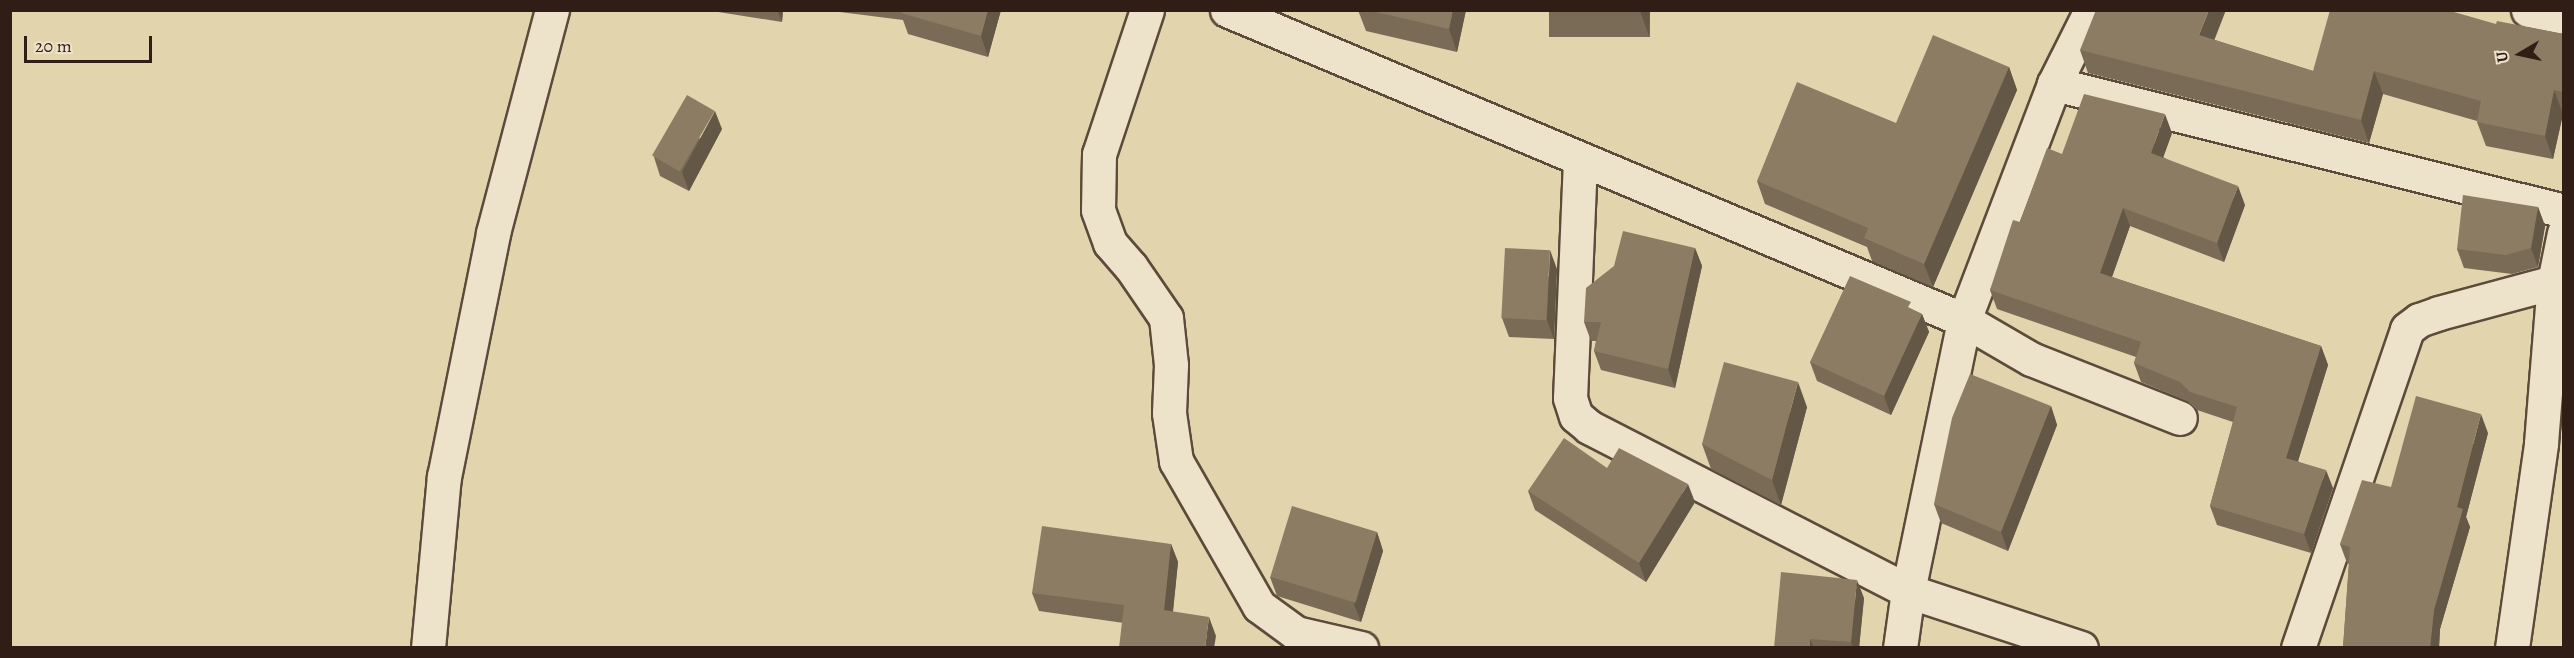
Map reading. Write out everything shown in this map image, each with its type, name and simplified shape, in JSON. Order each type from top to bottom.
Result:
[{"type":"street","points":[[428,648],[444,477],[493,233],[552,10]]},
{"type":"street","points":[[1146,10],[1099,154],[1098,210],[1110,243],[1131,267],[1166,318],[1171,366],[1169,413],[1176,461],[1259,606],[1296,633],[1361,648]]},
{"type":"street","points":[[1227,10],[1580,160],[1961,333],[2017,365],[2031,359],[2180,418]]},
{"type":"street","points":[[1900,648],[1908,591],[1961,333],[2054,84],[2091,10]]},
{"type":"street","points":[[2528,10],[2564,17]]},
{"type":"street","points":[[2054,84],[2564,211]]},
{"type":"street","points":[[1580,160],[1570,398],[1576,416],[1589,427],[1908,591],[2081,648]]},
{"type":"street","points":[[2512,648],[2541,443],[2554,282],[2564,233]]},
{"type":"street","points":[[2298,648],[2407,329],[2419,320],[2439,313],[2554,282]]},
{"type":"building","points":[[902,10],[988,10],[981,36],[901,13]]},
{"type":"building","points":[[1367,10],[1453,10],[1449,29]]},
{"type":"building","points":[[2096,10],[2209,10],[2199,35],[2313,71],[2330,10],[2447,10],[2496,24],[2497,21],[2564,34],[2564,92],[2554,90],[2545,136],[2477,122],[2481,101],[2374,71],[2361,120],[2080,50]]},
{"type":"building","points":[[1933,35],[2009,67],[1924,264],[1864,238],[1868,228],[1757,181],[1797,82],[1896,123]]},
{"type":"building","points":[[2084,94],[2165,114],[2151,153],[2238,186],[2217,243],[2123,208],[2100,273],[2321,346],[2286,458],[2326,470],[2304,534],[2210,506],[2237,407],[2190,392],[2180,382],[2134,363],[2141,342],[1990,290],[2013,220],[2020,222],[2047,148],[2062,154]]},
{"type":"building","points":[[687,95],[715,111],[680,172],[652,156]]},
{"type":"building","points":[[2463,195],[2538,207],[2531,248],[2506,255],[2457,249]]},
{"type":"building","points":[[1623,231],[1695,248],[1668,369],[1594,351],[1601,322],[1584,322],[1586,288],[1614,266]]},
{"type":"building","points":[[1505,248],[1550,250],[1546,320],[1501,318]]},
{"type":"building","points":[[1850,276],[1911,302],[1908,307],[1922,314],[1884,396],[1810,362]]},
{"type":"building","points":[[1724,362],[1798,382],[1772,480],[1702,444]]},
{"type":"building","points":[[1970,374],[2051,406],[2001,532],[1934,504],[1952,418]]},
{"type":"building","points":[[2416,396],[2481,414],[2457,507],[2463,509],[2434,610],[2430,648],[2343,648],[2350,547],[2340,544],[2362,480],[2391,487]]},
{"type":"building","points":[[1564,438],[1607,468],[1619,448],[1688,484],[1639,563],[1528,491]]},
{"type":"building","points":[[1292,506],[1377,532],[1355,603],[1270,577]]},
{"type":"building","points":[[1042,526],[1171,544],[1164,610],[1209,617],[1205,648],[1119,648],[1124,605],[1032,593]]},
{"type":"building","points":[[1781,572],[1857,580],[1851,642],[1810,639],[1810,648],[1774,648]]}]
